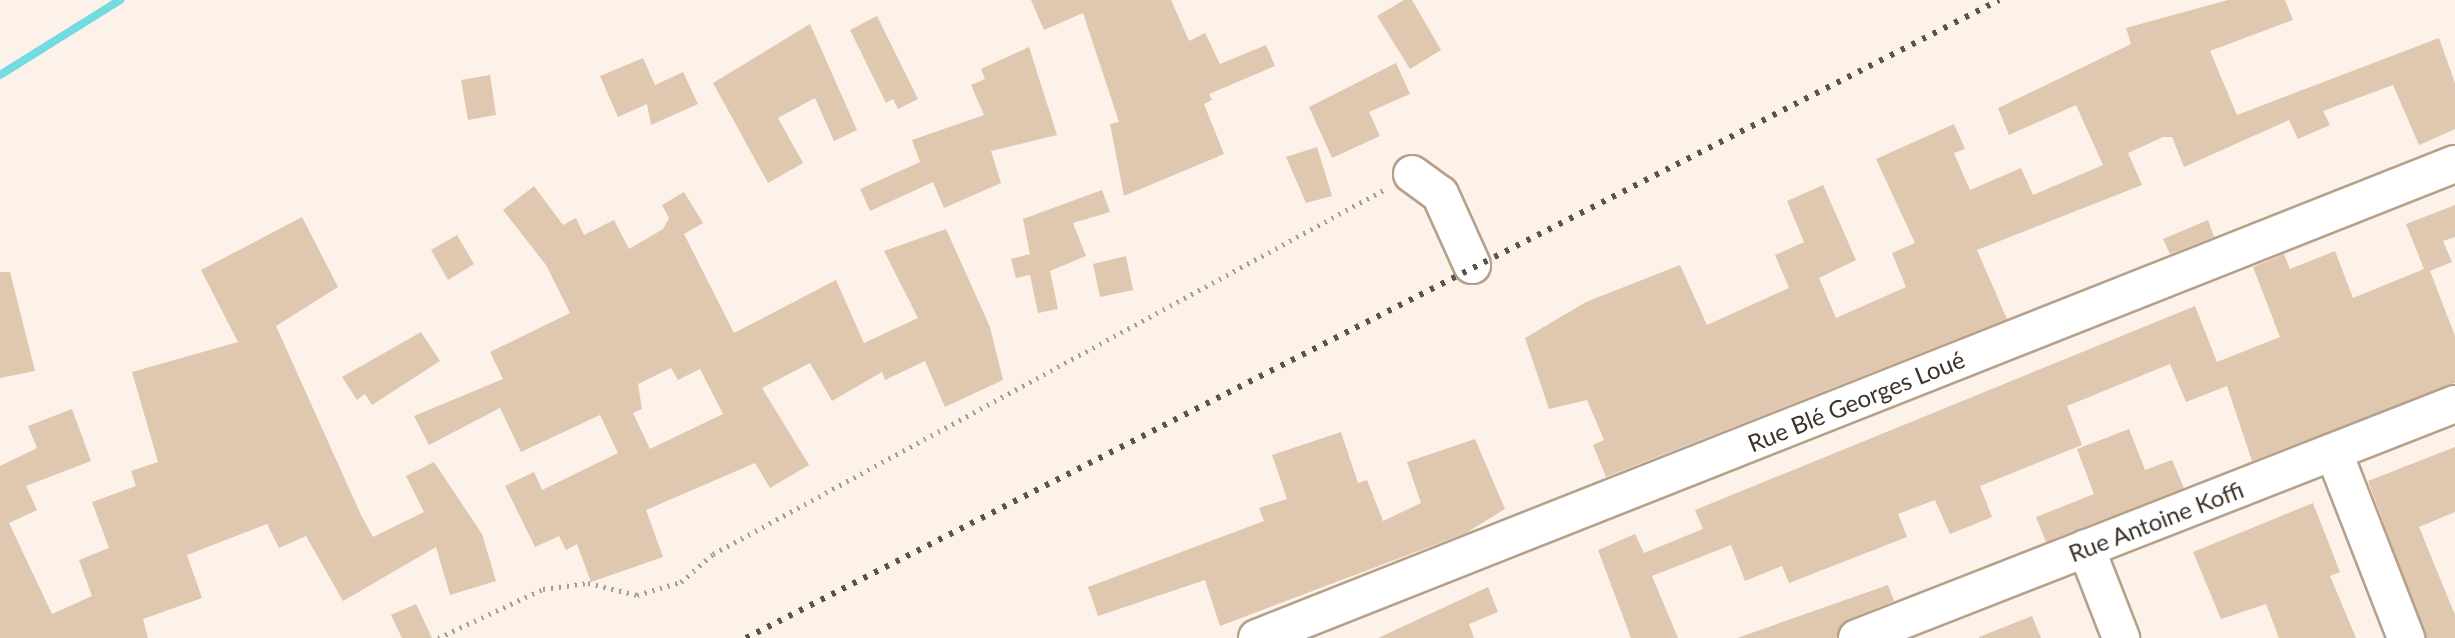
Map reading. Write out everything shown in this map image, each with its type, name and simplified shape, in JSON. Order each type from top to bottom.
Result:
[{"type":"street","name":"Rue Blé Georges Loué","points":[[1257,638],[2455,164]]},
{"type":"street","points":[[1412,174],[1440,194],[1472,265]]},
{"type":"street","name":"Rue Antoine Koffi","points":[[1868,636],[2455,404]]},
{"type":"street","points":[[2334,453],[2406,638]]},
{"type":"street","points":[[2086,548],[2121,638]]},
{"type":"path","points":[[438,638],[543,589],[601,583],[637,595],[681,582],[713,554],[1412,174]]},
{"type":"building","points":[[1031,0],[1171,0],[1189,41],[1205,33],[1220,64],[1266,45],[1275,66],[1209,94],[1212,100],[1204,104],[1224,154],[1124,196],[1110,124],[1119,122],[1083,13],[1044,30]]},
{"type":"building","points":[[1404,0],[1412,0],[1441,50],[1410,69],[1377,16]]},
{"type":"building","points":[[2228,0],[2285,0],[2293,20],[2210,51],[2237,115],[2439,38],[2455,83],[2455,129],[2419,145],[2393,85],[2323,111],[2330,125],[2298,139],[2289,120],[2184,167],[2172,137],[2163,137],[2128,153],[2142,185],[1977,250],[2007,319],[1606,477],[1593,445],[1604,440],[1587,400],[1549,409],[1525,338],[1586,302],[1680,265],[1707,325],[1789,288],[1775,255],[1804,242],[1787,201],[1823,185],[1856,260],[1819,278],[1836,318],[1906,287],[1892,253],[1915,243],[1876,159],[1954,124],[1965,149],[1954,153],[1970,190],[2021,168],[2033,195],[2103,165],[2076,105],[2009,135],[1998,108],[2131,44],[2126,28]]},
{"type":"building","points":[[877,16],[918,99],[898,109],[893,99],[886,103],[850,30]]},
{"type":"building","points":[[810,24],[857,130],[834,141],[815,98],[778,118],[803,163],[768,183],[713,83]]},
{"type":"building","points":[[1029,47],[1057,135],[991,151],[1001,183],[944,208],[933,182],[870,211],[860,189],[920,162],[912,140],[984,115],[971,85],[985,79],[981,69]]},
{"type":"building","points":[[643,58],[655,85],[683,72],[698,104],[651,125],[647,104],[618,117],[600,76]]},
{"type":"building","points":[[1396,63],[1410,94],[1369,112],[1380,136],[1332,158],[1309,107]]},
{"type":"building","points":[[490,75],[496,115],[468,120],[461,80]]},
{"type":"building","points":[[1317,147],[1332,196],[1306,203],[1286,157]]},
{"type":"building","points":[[534,186],[563,225],[576,218],[584,235],[614,220],[629,249],[663,229],[669,218],[662,205],[684,192],[703,223],[684,234],[734,333],[836,280],[864,343],[918,318],[884,251],[946,229],[990,327],[1003,380],[945,407],[925,361],[885,380],[882,372],[832,401],[810,363],[762,388],[809,465],[770,488],[755,463],[646,510],[663,557],[591,582],[577,544],[566,550],[559,536],[535,547],[505,486],[534,472],[542,490],[618,453],[600,415],[521,452],[500,408],[429,445],[414,416],[503,379],[490,352],[570,313],[546,265],[503,210]],"holes":[[[671,368],[678,380],[700,369],[723,414],[650,449],[633,413],[642,409],[638,384]]]},
{"type":"building","points":[[1102,190],[1110,212],[1073,223],[1086,256],[1050,271],[1058,309],[1038,313],[1030,275],[1016,278],[1011,259],[1030,254],[1023,219]]},
{"type":"building","points":[[2455,205],[2455,237],[2443,241],[2452,262],[2430,271],[2455,336],[2455,383],[2252,461],[2227,386],[2186,402],[2170,364],[2067,406],[2082,445],[1980,486],[1992,517],[1950,534],[1935,500],[1898,514],[1907,537],[1789,583],[1782,566],[1745,581],[1731,545],[1652,576],[1678,638],[1631,638],[1598,550],[1635,534],[1644,553],[1703,529],[1695,510],[2195,306],[2217,362],[2280,337],[2253,267],[2284,254],[2290,269],[2335,251],[2353,298],[2424,269],[2406,224]]},
{"type":"building","points":[[302,217],[338,287],[276,326],[361,515],[373,537],[424,512],[406,476],[434,462],[482,534],[496,581],[450,595],[436,547],[343,601],[306,536],[279,548],[267,524],[187,555],[202,598],[143,619],[148,638],[0,638],[0,466],[37,448],[28,426],[72,409],[91,461],[26,486],[37,510],[9,523],[52,614],[92,596],[79,560],[109,548],[92,502],[136,486],[131,471],[158,462],[132,372],[238,342],[201,270]]},
{"type":"building","points":[[2208,220],[2214,237],[2170,254],[2163,239]]},
{"type":"building","points":[[457,235],[474,264],[448,280],[431,250]]},
{"type":"building","points":[[1126,256],[1133,290],[1100,297],[1093,264]]},
{"type":"building","points":[[0,272],[10,272],[35,371],[0,378]]},
{"type":"building","points":[[421,332],[440,361],[372,405],[365,394],[357,400],[342,377]]},
{"type":"building","points":[[2129,429],[2145,470],[2172,460],[2184,488],[2046,542],[2036,517],[2094,494],[2077,449]]},
{"type":"building","points":[[1341,432],[1358,483],[1367,480],[1383,521],[1421,503],[1407,462],[1475,439],[1505,509],[1466,533],[1220,626],[1205,580],[1098,616],[1088,587],[1264,521],[1259,508],[1287,499],[1272,455]]},
{"type":"building","points":[[2455,447],[2455,512],[2419,527],[2455,615],[2455,638],[2426,638],[2368,481]]},
{"type":"building","points":[[2313,503],[2340,572],[2330,576],[2356,638],[2279,638],[2266,604],[2221,619],[2193,552]]},
{"type":"building","points":[[1888,585],[1894,601],[1849,619],[1836,638],[1737,638]]},
{"type":"building","points":[[1488,587],[1498,612],[1469,624],[1474,638],[1378,638]]},
{"type":"building","points":[[416,604],[432,638],[402,638],[391,615]]},
{"type":"building","points":[[2032,616],[2041,638],[1979,638],[1979,637]]},
{"type":"waterway","points":[[0,75],[120,0]]},
{"type":"railway","points":[[746,638],[1999,0]]}]
